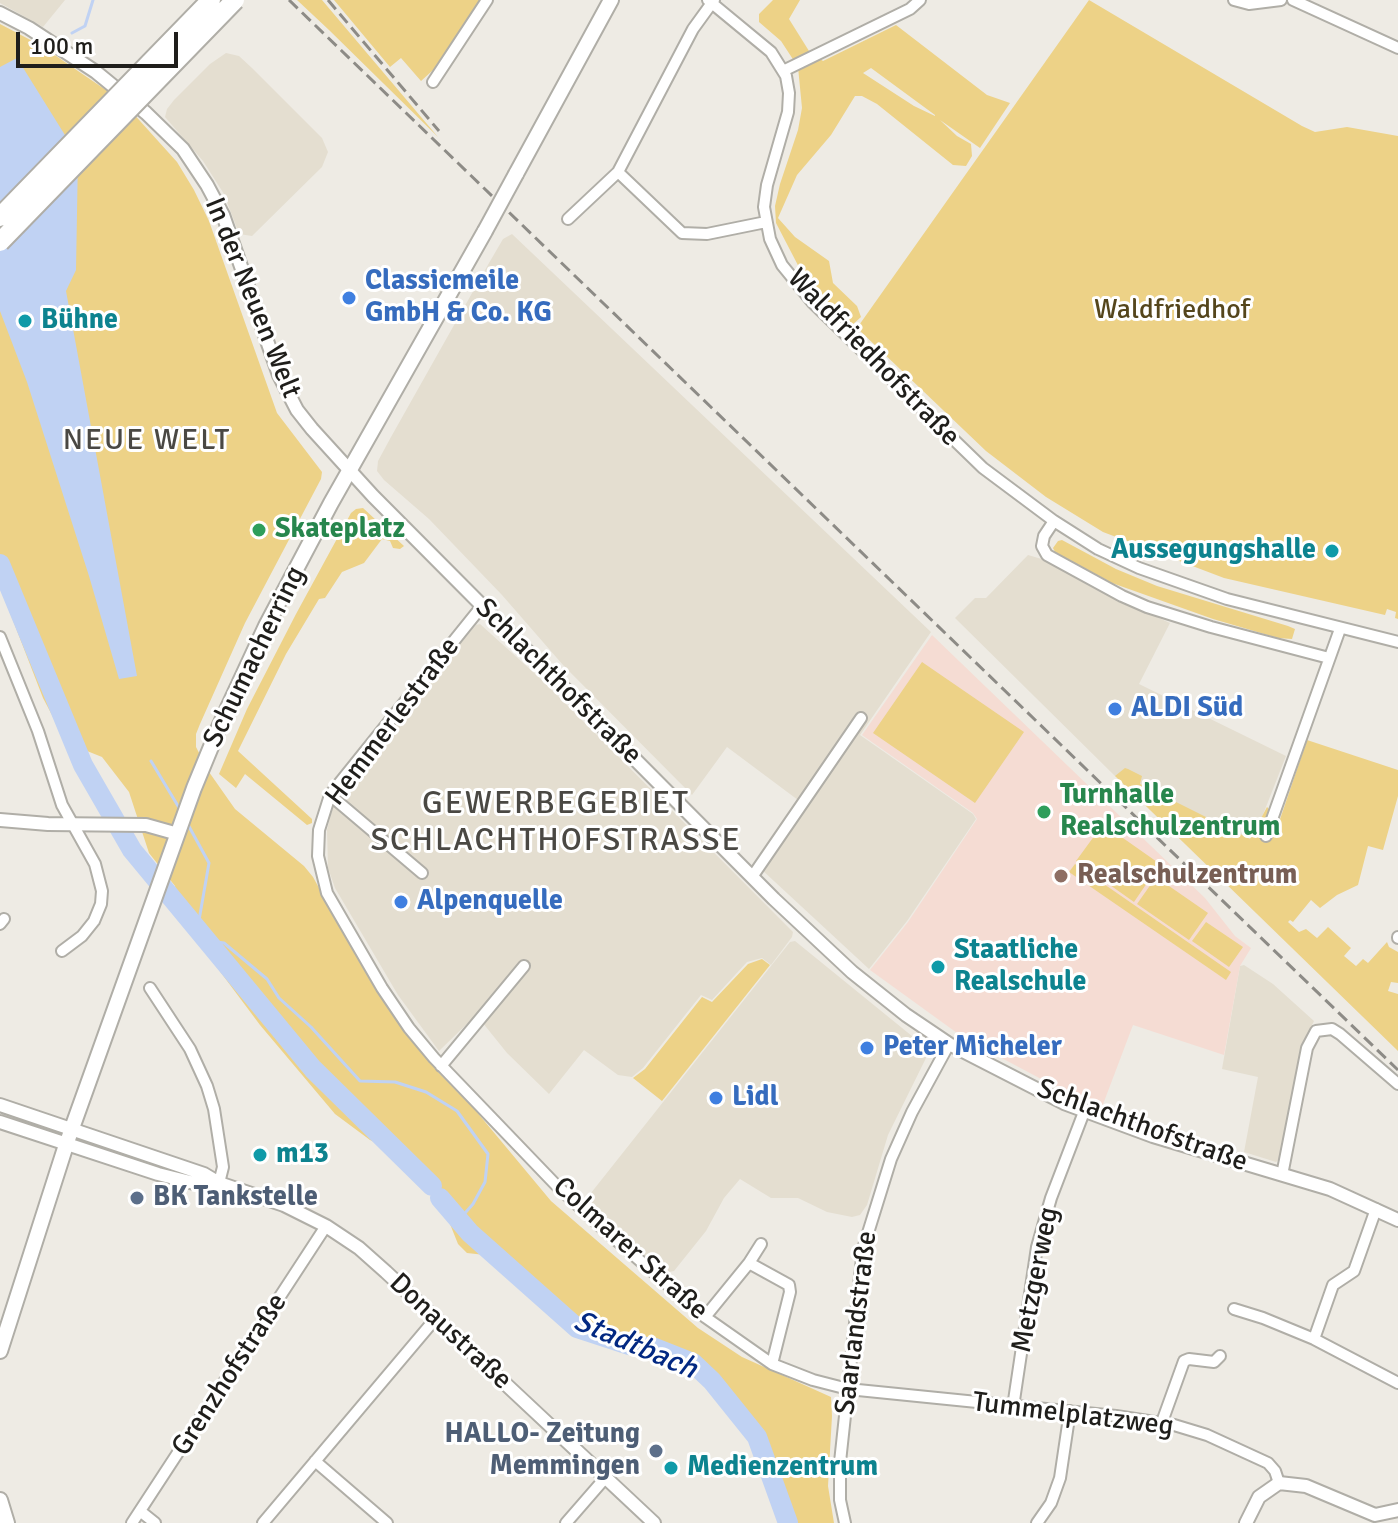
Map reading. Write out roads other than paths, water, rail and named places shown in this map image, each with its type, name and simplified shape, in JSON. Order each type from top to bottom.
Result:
[{"type":"highway","points":[[0,217],[211,0]]},
{"type":"highway","points":[[0,242],[235,0]]},
{"type":"main road","name":"Schumacherring","points":[[0,1351],[66,1145],[194,788],[238,683],[349,471],[611,0]]},
{"type":"main road","points":[[0,1500],[7,1523]]},
{"type":"street","points":[[433,82],[487,0]]},
{"type":"street","points":[[568,219],[618,172],[693,29],[711,1],[771,52],[783,71],[910,9],[920,0]]},
{"type":"street","points":[[1234,0],[1249,4],[1281,0]]},
{"type":"street","points":[[1293,0],[1398,48]]},
{"type":"street","name":"In der Neuen Welt","points":[[0,13],[87,65],[130,98],[183,149],[223,215],[266,341],[291,399],[312,429],[349,471]]},
{"type":"street","name":"Waldfriedhofstraße","points":[[783,71],[789,93],[788,112],[765,195],[766,222],[782,265],[813,303],[983,468],[1054,521],[1098,549],[1176,582],[1340,629],[1398,642]]},
{"type":"street","points":[[618,172],[682,233],[707,234],[766,222]]},
{"type":"street","name":"Schlachthofstraße","points":[[349,471],[796,922],[906,1015],[949,1044],[1031,1088],[1084,1112],[1330,1189],[1398,1220]]},
{"type":"street","points":[[1054,521],[1044,536],[1042,546],[1047,555],[1122,596],[1211,627],[1329,658]]},
{"type":"street","name":"Hemmerlestraße","points":[[318,844],[322,817],[330,795],[482,606]]},
{"type":"street","points":[[1266,836],[1340,629]]},
{"type":"street","points":[[0,637],[38,731],[62,805],[95,864],[102,891],[94,921],[82,936],[62,951]]},
{"type":"street","points":[[752,877],[861,718]]},
{"type":"street","points":[[330,795],[422,873]]},
{"type":"street","points":[[0,820],[180,829]]},
{"type":"street","name":"Colmarer Straße","points":[[318,844],[327,893],[409,1028],[441,1066],[556,1185],[705,1317],[772,1364],[848,1389]]},
{"type":"street","points":[[441,1066],[524,966]]},
{"type":"street","points":[[150,988],[190,1049],[207,1086],[214,1109],[223,1167],[219,1183]]},
{"type":"street","points":[[1282,1175],[1307,1048],[1316,1031],[1332,1029],[1340,1034],[1398,1084]]},
{"type":"street","name":"Saarlandstraße","points":[[845,1523],[839,1485],[858,1279],[870,1219],[901,1136],[949,1044]]},
{"type":"street","name":"Donaustraße","points":[[0,1105],[204,1174],[219,1183],[284,1205],[326,1226],[359,1248],[654,1523]]},
{"type":"street","name":"Metzgerweg","points":[[1013,1407],[1037,1247],[1084,1112]]},
{"type":"street","name":"Donaustraße","points":[[0,1122],[202,1185],[219,1183]]},
{"type":"street","points":[[1314,1339],[1333,1285],[1354,1271],[1376,1209]]},
{"type":"street","name":"Grenzhofstraße","points":[[132,1523],[326,1226]]},
{"type":"street","points":[[705,1317],[761,1244]]},
{"type":"street","points":[[749,1263],[789,1285],[788,1305],[772,1364]]},
{"type":"street","points":[[1234,1309],[1314,1339],[1398,1383]]},
{"type":"street","points":[[263,1523],[436,1318]]},
{"type":"street","points":[[1162,1422],[1184,1361],[1214,1362],[1220,1356]]},
{"type":"street","name":"Tummelplatzweg","points":[[848,1389],[1162,1422],[1199,1432],[1260,1458],[1275,1471],[1279,1483]]},
{"type":"street","points":[[1037,1523],[1051,1503],[1060,1478],[1070,1411]]},
{"type":"street","points":[[315,1461],[387,1523]]},
{"type":"street","points":[[566,1523],[606,1477]]},
{"type":"street","points":[[1246,1523],[1259,1497],[1279,1483],[1306,1486],[1375,1515],[1398,1510]]},
{"type":"street","points":[[140,1511],[155,1523]]},
{"type":"water","points":[[17,58],[78,156],[76,270],[66,291],[137,676],[119,679],[27,382],[0,311],[0,67]]},
{"type":"waterway","points":[[72,33],[85,26],[93,0]]},
{"type":"waterway","points":[[0,564],[83,765],[132,850],[313,1069],[432,1186]]},
{"type":"waterway","points":[[151,761],[181,811]]},
{"type":"waterway","points":[[186,821],[209,863],[198,926]]},
{"type":"waterway","points":[[209,941],[224,943],[267,979],[279,998],[311,1027],[360,1081],[395,1082],[426,1092],[457,1111],[488,1154],[485,1182],[473,1204],[458,1221]]},
{"type":"waterway","name":"Stadtbach","points":[[440,1198],[470,1233],[577,1328],[629,1345],[655,1348],[693,1363],[712,1381],[757,1437],[788,1523]]},
{"type":"railway","points":[[289,0],[1398,1070]]},
{"type":"railway","points":[[328,0],[439,131]]},
{"type":"place","name":"Classicmeile GmbH & Co. KG","points":[[349,298]]},
{"type":"place","name":"Bühne","points":[[25,321]]},
{"type":"place","name":"Skateplatz","points":[[259,530]]},
{"type":"place","name":"Aussegungshalle","points":[[1332,551]]},
{"type":"place","name":"ALDI Süd","points":[[1115,709]]},
{"type":"place","name":"Turnhalle Realschulzentrum","points":[[1044,812]]},
{"type":"place","name":"Realschulzentrum","points":[[1061,876]]},
{"type":"place","name":"Alpenquelle","points":[[401,902]]},
{"type":"place","name":"Staatliche Realschule","points":[[938,967]]},
{"type":"place","name":"Peter Micheler","points":[[867,1048]]},
{"type":"place","name":"Lidl","points":[[716,1098]]},
{"type":"place","name":"m13","points":[[260,1155]]},
{"type":"place","name":"BK Tankstelle","points":[[137,1198]]},
{"type":"place","name":"HALLO- Zeitung Memmingen","points":[[656,1451]]},
{"type":"place","name":"Medienzentrum","points":[[671,1468]]},
{"type":"district","name":"NEUE WELT","points":[[147,441]]},
{"type":"district","name":"GEWERBEGEBIET SCHLACHTHOFSTRASSE","points":[[556,824]]},
{"type":"park label","name":"Waldfriedhof","points":[[1172,311]]}]
